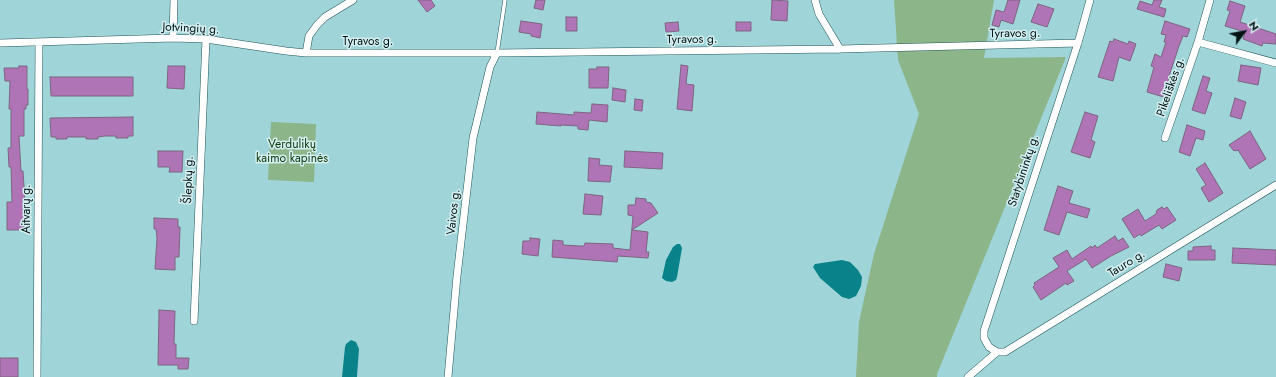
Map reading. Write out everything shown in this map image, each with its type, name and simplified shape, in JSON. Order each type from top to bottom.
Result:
[{"type":"street","points":[[173,38],[174,0]]},
{"type":"street","points":[[306,53],[310,36],[317,25],[325,17],[353,0]]},
{"type":"street","points":[[815,0],[819,14],[840,49]]},
{"type":"street","name":"Statybininkų g.","points":[[997,352],[989,347],[984,338],[984,331],[1078,43],[1090,0]]},
{"type":"street","name":"Pikeliškės g.","points":[[1165,138],[1198,42],[1210,0]]},
{"type":"street","name":"Jotvingių g.","points":[[0,43],[173,38],[206,39],[306,53]]},
{"type":"street","name":"Šlepkų g.","points":[[194,321],[206,39]]},
{"type":"street","name":"Aitvarų g.","points":[[37,377],[39,42]]},
{"type":"street","points":[[1198,42],[1276,63]]},
{"type":"street","name":"Tyravos g.","points":[[306,53],[497,53],[840,49],[1078,43]]},
{"type":"street","name":"Vaivos g.","points":[[448,377],[473,138],[490,67],[497,53]]},
{"type":"street","name":"Tauro g.","points":[[997,352],[1005,352],[1276,184]]},
{"type":"street","points":[[968,377],[997,352]]},
{"type":"lane","points":[[497,53],[505,0]]},
{"type":"green space","points":[[894,0],[994,0],[984,58],[1066,57],[937,377],[856,377],[859,322],[874,254],[919,114],[898,60]]},
{"type":"green space","name":"Verdulikų kaimo kapinės","points":[[271,122],[316,124],[314,182],[268,180]]},
{"type":"water","points":[[680,244],[682,248],[677,277],[676,280],[672,282],[666,281],[662,278],[666,260],[673,247]]},
{"type":"water","points":[[842,260],[850,262],[858,270],[862,277],[861,286],[856,296],[849,299],[842,297],[820,278],[813,267],[815,264]]},
{"type":"water","points":[[351,340],[356,342],[359,349],[357,377],[342,377],[345,347]]},
{"type":"building","points":[[418,0],[431,0],[435,6],[427,12]]},
{"type":"building","points":[[536,0],[545,0],[543,10],[534,8]]},
{"type":"building","points":[[772,0],[788,1],[787,21],[771,20]]},
{"type":"building","points":[[1008,0],[1020,0],[1013,24],[1001,20],[999,27],[992,25],[996,10],[1004,12]]},
{"type":"building","points":[[1154,0],[1162,0],[1159,7],[1166,9],[1164,17],[1137,9],[1140,1],[1152,5]]},
{"type":"building","points":[[1230,1],[1245,6],[1240,22],[1276,34],[1276,44],[1263,43],[1262,46],[1243,39],[1245,32],[1225,26],[1230,11],[1227,10]]},
{"type":"building","points":[[1038,4],[1054,9],[1047,27],[1031,22]]},
{"type":"building","points":[[566,17],[577,17],[577,31],[566,31]]},
{"type":"building","points":[[521,21],[542,24],[540,38],[531,36],[531,34],[519,32]]},
{"type":"building","points":[[1165,21],[1190,29],[1187,37],[1183,36],[1168,79],[1172,80],[1167,98],[1147,92],[1154,67],[1151,66],[1155,54],[1161,57],[1166,42],[1164,42],[1166,35],[1161,34]]},
{"type":"building","points":[[678,22],[679,31],[666,32],[665,23]]},
{"type":"building","points":[[736,22],[751,22],[751,31],[736,31]]},
{"type":"building","points":[[1114,39],[1128,44],[1129,41],[1136,44],[1130,61],[1119,57],[1113,81],[1098,77],[1110,41],[1113,42]]},
{"type":"building","points":[[681,65],[688,66],[686,84],[694,85],[692,111],[677,109]]},
{"type":"building","points":[[1241,65],[1261,68],[1258,85],[1238,81]]},
{"type":"building","points":[[19,66],[27,66],[28,89],[28,105],[26,105],[26,109],[24,109],[24,136],[19,136],[25,202],[24,230],[7,230],[7,202],[12,202],[11,167],[9,167],[8,148],[11,148],[11,109],[9,109],[10,81],[5,81],[4,68],[19,68]]},
{"type":"building","points":[[168,66],[185,66],[184,89],[167,88]]},
{"type":"building","points":[[597,67],[609,67],[608,88],[589,88],[589,69],[597,69]]},
{"type":"building","points":[[1203,76],[1210,78],[1206,91],[1212,93],[1205,114],[1192,110]]},
{"type":"building","points":[[50,77],[133,77],[133,96],[51,96]]},
{"type":"building","points":[[613,88],[626,90],[625,102],[612,100]]},
{"type":"building","points":[[1235,98],[1246,102],[1241,119],[1230,116]]},
{"type":"building","points":[[635,99],[643,100],[642,111],[634,110]]},
{"type":"building","points":[[592,104],[608,105],[607,122],[589,120],[588,130],[578,129],[578,126],[536,124],[537,112],[574,115],[574,112],[591,113]]},
{"type":"building","points":[[1085,112],[1098,116],[1091,140],[1095,142],[1090,158],[1071,152]]},
{"type":"building","points":[[133,117],[133,136],[128,136],[128,138],[105,136],[98,137],[98,139],[86,139],[86,137],[67,137],[67,139],[56,139],[56,137],[51,137],[50,118]]},
{"type":"building","points":[[1187,125],[1205,131],[1203,140],[1196,138],[1190,156],[1179,152]]},
{"type":"building","points":[[1250,131],[1266,159],[1250,169],[1238,150],[1234,151],[1229,145]]},
{"type":"building","points":[[158,151],[183,151],[182,172],[169,172],[170,167],[158,167]]},
{"type":"building","points":[[625,151],[663,153],[662,169],[624,167]]},
{"type":"building","points":[[589,158],[600,159],[599,165],[612,166],[610,182],[588,181]]},
{"type":"building","points":[[1205,163],[1223,193],[1209,202],[1201,188],[1206,185],[1196,169]]},
{"type":"building","points":[[1058,186],[1073,191],[1069,203],[1090,209],[1087,218],[1067,212],[1059,235],[1044,230]]},
{"type":"building","points":[[585,194],[603,196],[601,215],[583,214]]},
{"type":"building","points":[[636,198],[646,199],[646,202],[651,203],[658,213],[632,230],[648,232],[646,252],[649,252],[648,258],[618,256],[617,262],[552,257],[553,240],[563,241],[563,245],[584,246],[585,243],[613,244],[613,248],[630,250],[633,216],[628,215],[628,205],[635,205]]},
{"type":"building","points":[[1162,207],[1164,209],[1167,207],[1176,220],[1162,229],[1159,225],[1141,236],[1140,234],[1134,238],[1122,219],[1138,209],[1145,221],[1156,214],[1157,210]]},
{"type":"building","points":[[154,218],[178,219],[178,227],[180,227],[179,257],[175,257],[175,270],[155,269],[157,238],[156,229],[154,229]]},
{"type":"building","points":[[1115,236],[1118,241],[1123,238],[1129,247],[1092,268],[1086,259],[1067,271],[1074,281],[1067,285],[1066,283],[1041,300],[1033,287],[1035,285],[1034,283],[1059,267],[1053,258],[1067,250],[1072,259],[1091,246],[1092,248],[1095,245],[1097,248]]},
{"type":"building","points":[[530,238],[540,239],[538,256],[522,254],[523,241],[530,241]]},
{"type":"building","points":[[1211,246],[1211,250],[1215,250],[1215,260],[1188,260],[1188,251],[1193,251],[1193,247]]},
{"type":"building","points":[[1233,248],[1276,250],[1276,265],[1232,263]]},
{"type":"building","points":[[1166,264],[1182,268],[1179,281],[1163,277]]},
{"type":"building","points":[[159,310],[175,311],[174,344],[176,344],[176,358],[189,358],[188,369],[178,369],[178,365],[158,365]]},
{"type":"building","points":[[0,358],[18,358],[18,377],[0,377]]}]
